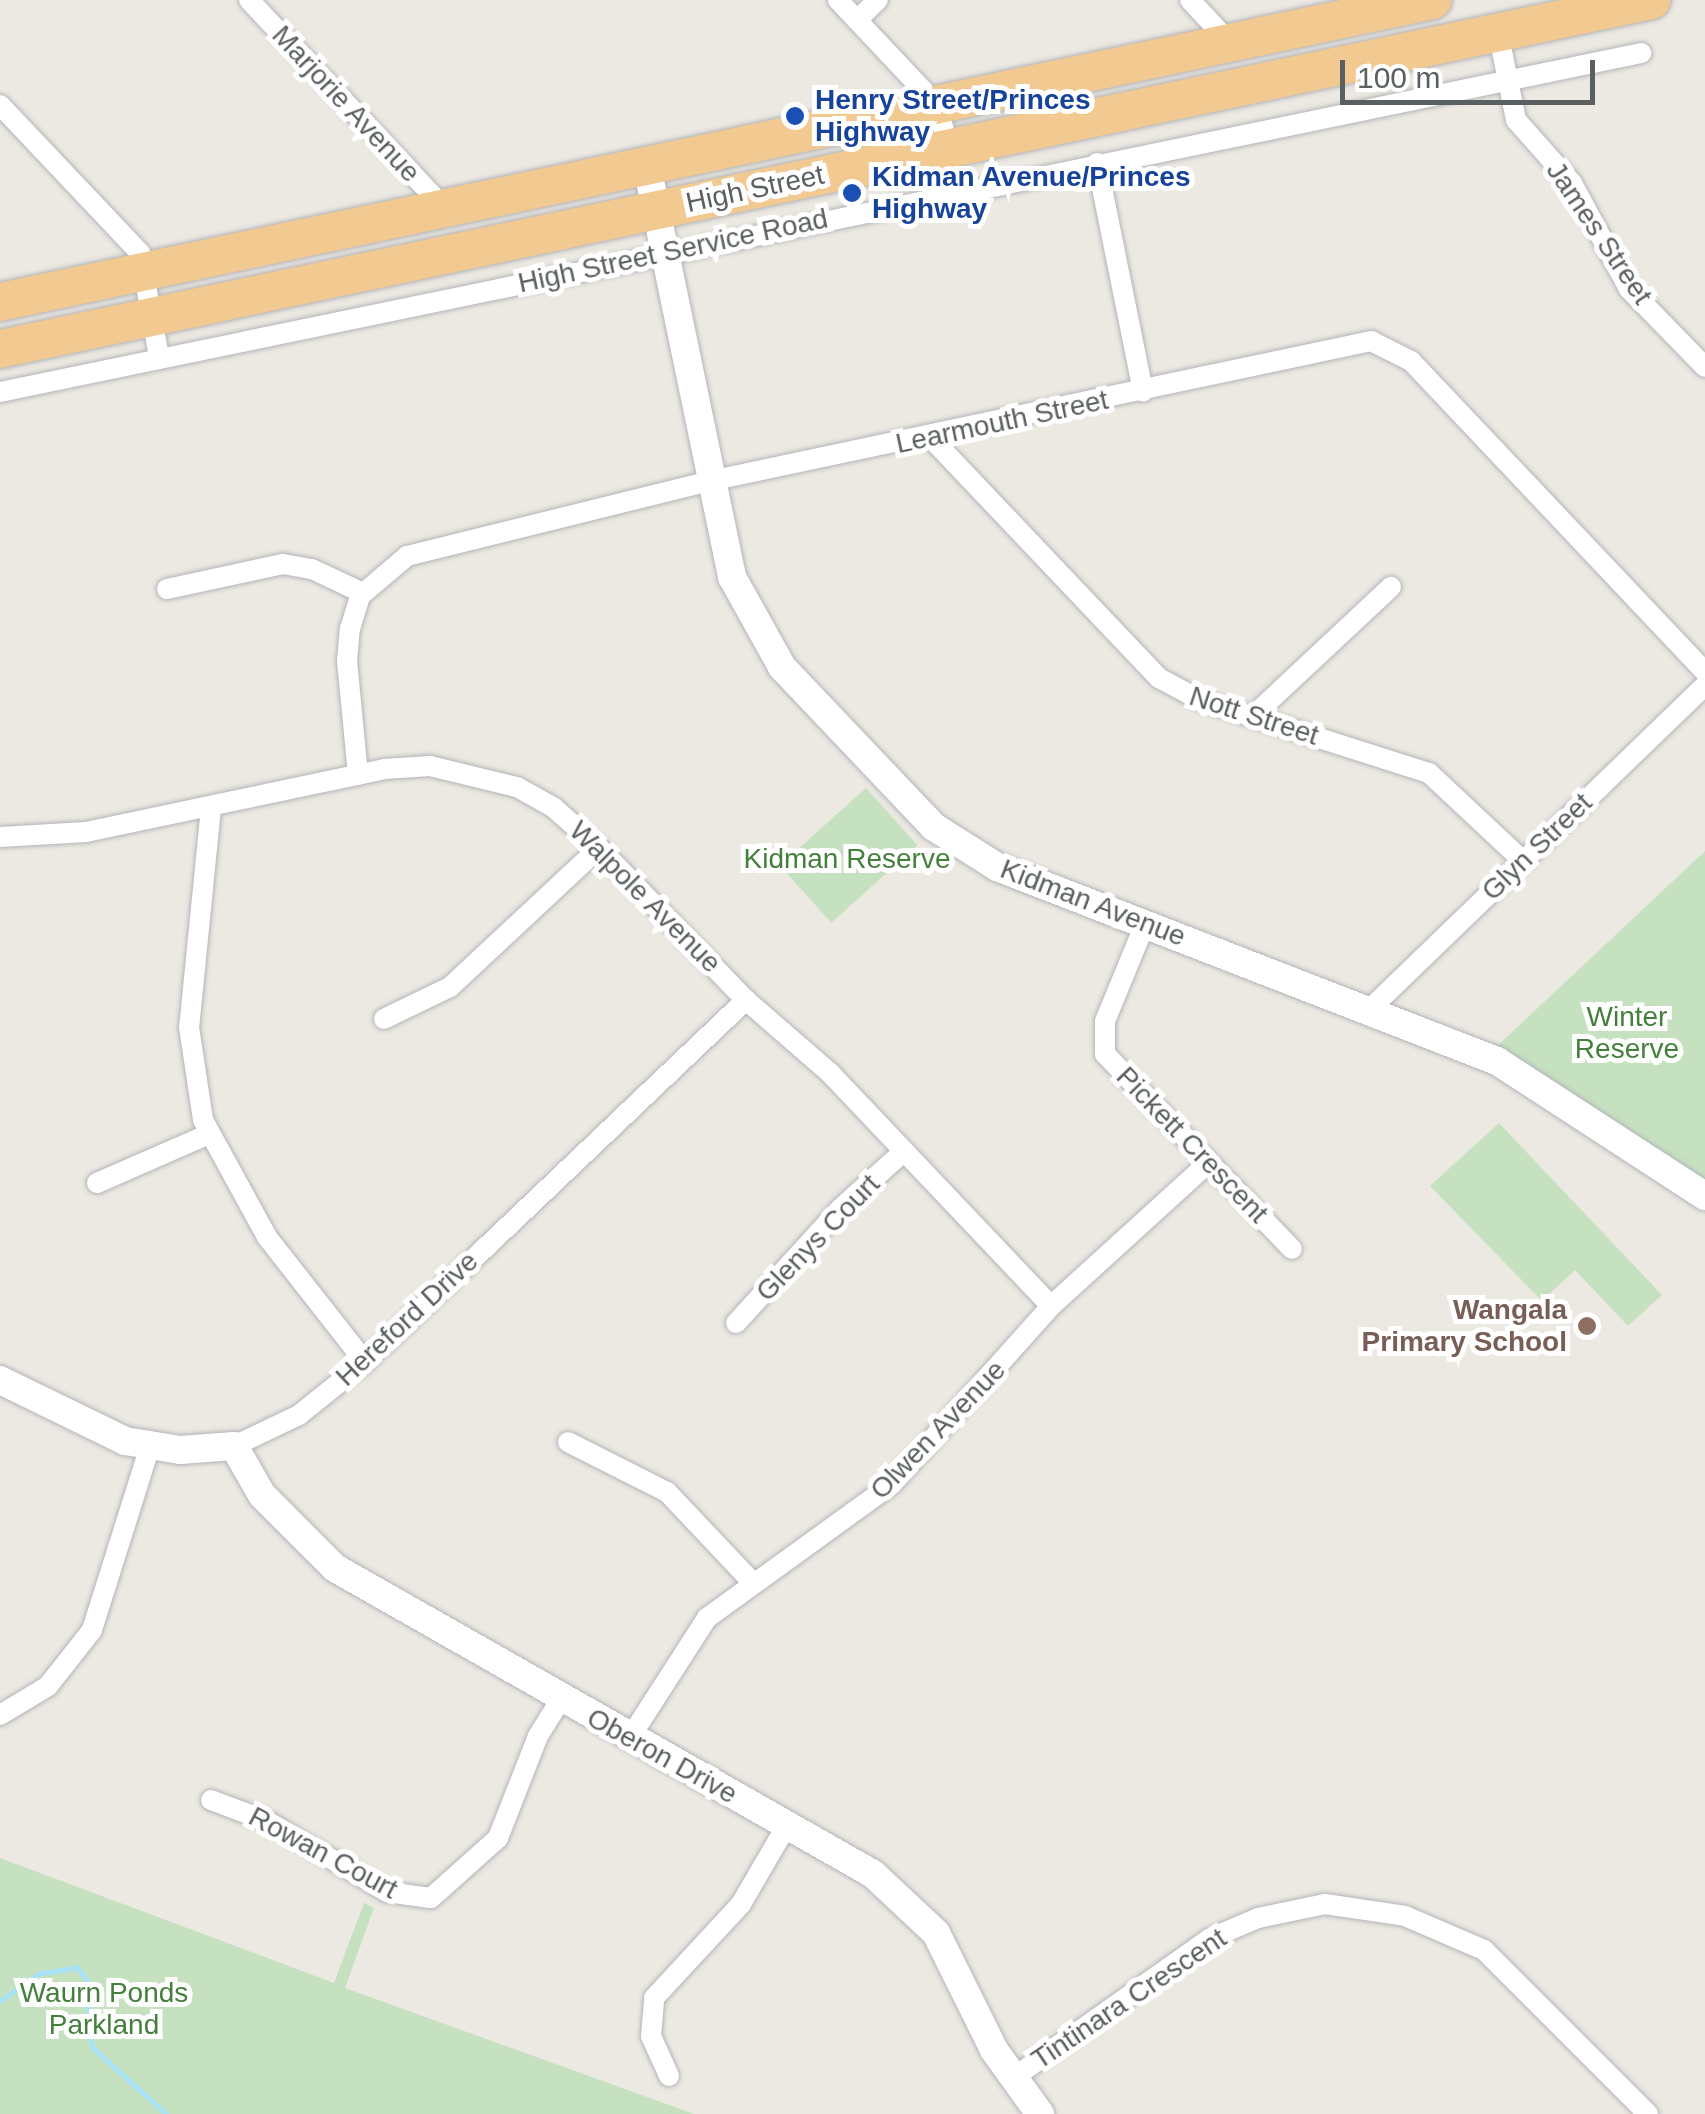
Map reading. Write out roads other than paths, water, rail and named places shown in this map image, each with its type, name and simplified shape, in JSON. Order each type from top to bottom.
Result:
[{"type":"highway","name":"High Street","points":[[0,302],[1433,0]]},
{"type":"highway","name":"High Street","points":[[0,349],[949,148],[1499,16],[1652,0]]},
{"type":"street","name":"Marjorie Avenue","points":[[249,0],[444,208]]},
{"type":"street","points":[[838,0],[937,105],[949,148]]},
{"type":"street","points":[[857,20],[878,0]]},
{"type":"street","points":[[1190,0],[1230,43]]},
{"type":"street","name":"James Street","points":[[1499,16],[1503,78],[1516,120],[1572,183],[1629,288],[1705,368]]},
{"type":"street","name":"High Street Service Road","points":[[0,392],[1503,78],[1641,53]]},
{"type":"street","points":[[0,105],[140,253],[159,357]]},
{"type":"street","points":[[1097,163],[1143,391]]},
{"type":"street","name":"Kidman Avenue","points":[[647,166],[732,578],[754,626],[782,667],[934,827],[997,867],[1497,1061],[1705,1196]]},
{"type":"street","name":"Learmouth Street","points":[[363,592],[385,570],[423,551],[710,481],[932,439],[1357,343],[1395,347],[1705,672]]},
{"type":"street","name":"Nott Street","points":[[932,439],[1159,678],[1179,692],[1429,773],[1522,862]]},
{"type":"street","points":[[167,589],[283,564],[312,569],[363,592],[347,661],[358,775]]},
{"type":"street","points":[[1253,716],[1391,588]]},
{"type":"street","name":"Glyn Street","points":[[1370,1009],[1705,685]]},
{"type":"street","name":"Walpole Avenue","points":[[0,836],[86,832],[358,775],[430,766],[481,774],[553,807],[599,848],[746,1000],[830,1073],[902,1154],[1051,1306]]},
{"type":"street","points":[[211,808],[189,1026],[192,1076],[210,1134],[267,1238],[365,1362]]},
{"type":"street","points":[[384,1020],[450,987],[599,848]]},
{"type":"street","name":"Pickett Crescent","points":[[1146,924],[1105,1020],[1105,1054],[1292,1249]]},
{"type":"street","name":"Hereford Drive","points":[[0,1380],[95,1430],[150,1446],[234,1446],[299,1415],[365,1362],[746,1000]]},
{"type":"street","points":[[97,1182],[210,1134]]},
{"type":"street","name":"Glenys Court","points":[[736,1324],[840,1208],[902,1154]]},
{"type":"street","name":"Olwen Avenue","points":[[631,1736],[685,1646],[752,1582],[911,1466],[1051,1306],[1208,1164]]},
{"type":"street","points":[[568,1442],[667,1492],[752,1582]]},
{"type":"street","points":[[0,1716],[48,1686],[92,1630],[150,1446]]},
{"type":"street","name":"Oberon Drive","points":[[234,1446],[262,1496],[335,1568],[872,1874],[918,1911],[954,1964],[1012,2078],[1040,2114]]},
{"type":"street","name":"Rowan Court","points":[[211,1800],[267,1822],[388,1892],[431,1898],[498,1838],[538,1736],[561,1699]]},
{"type":"street","points":[[669,2076],[651,2036],[654,1998],[741,1904],[788,1825]]},
{"type":"street","name":"Tintinara Crescent","points":[[1012,2078],[1209,1939],[1258,1918],[1324,1904],[1404,1916],[1484,1950],[1648,2114]]},
{"type":"waterway","points":[[0,2001],[38,1974],[76,1967],[88,1981],[87,2030],[93,2048],[166,2114]]},
{"type":"place","name":"Henry Street/Princes Highway","points":[[795,116]]},
{"type":"place","name":"Kidman Avenue/Princes Highway","points":[[852,193]]},
{"type":"place","name":"Wangala Primary School","points":[[1587,1326]]},
{"type":"park label","name":"Kidman Reserve","points":[[847,859]]},
{"type":"park label","name":"Winter Reserve","points":[[1627,1033]]},
{"type":"park label","name":"Waurn Ponds Parkland","points":[[104,2009]]}]
